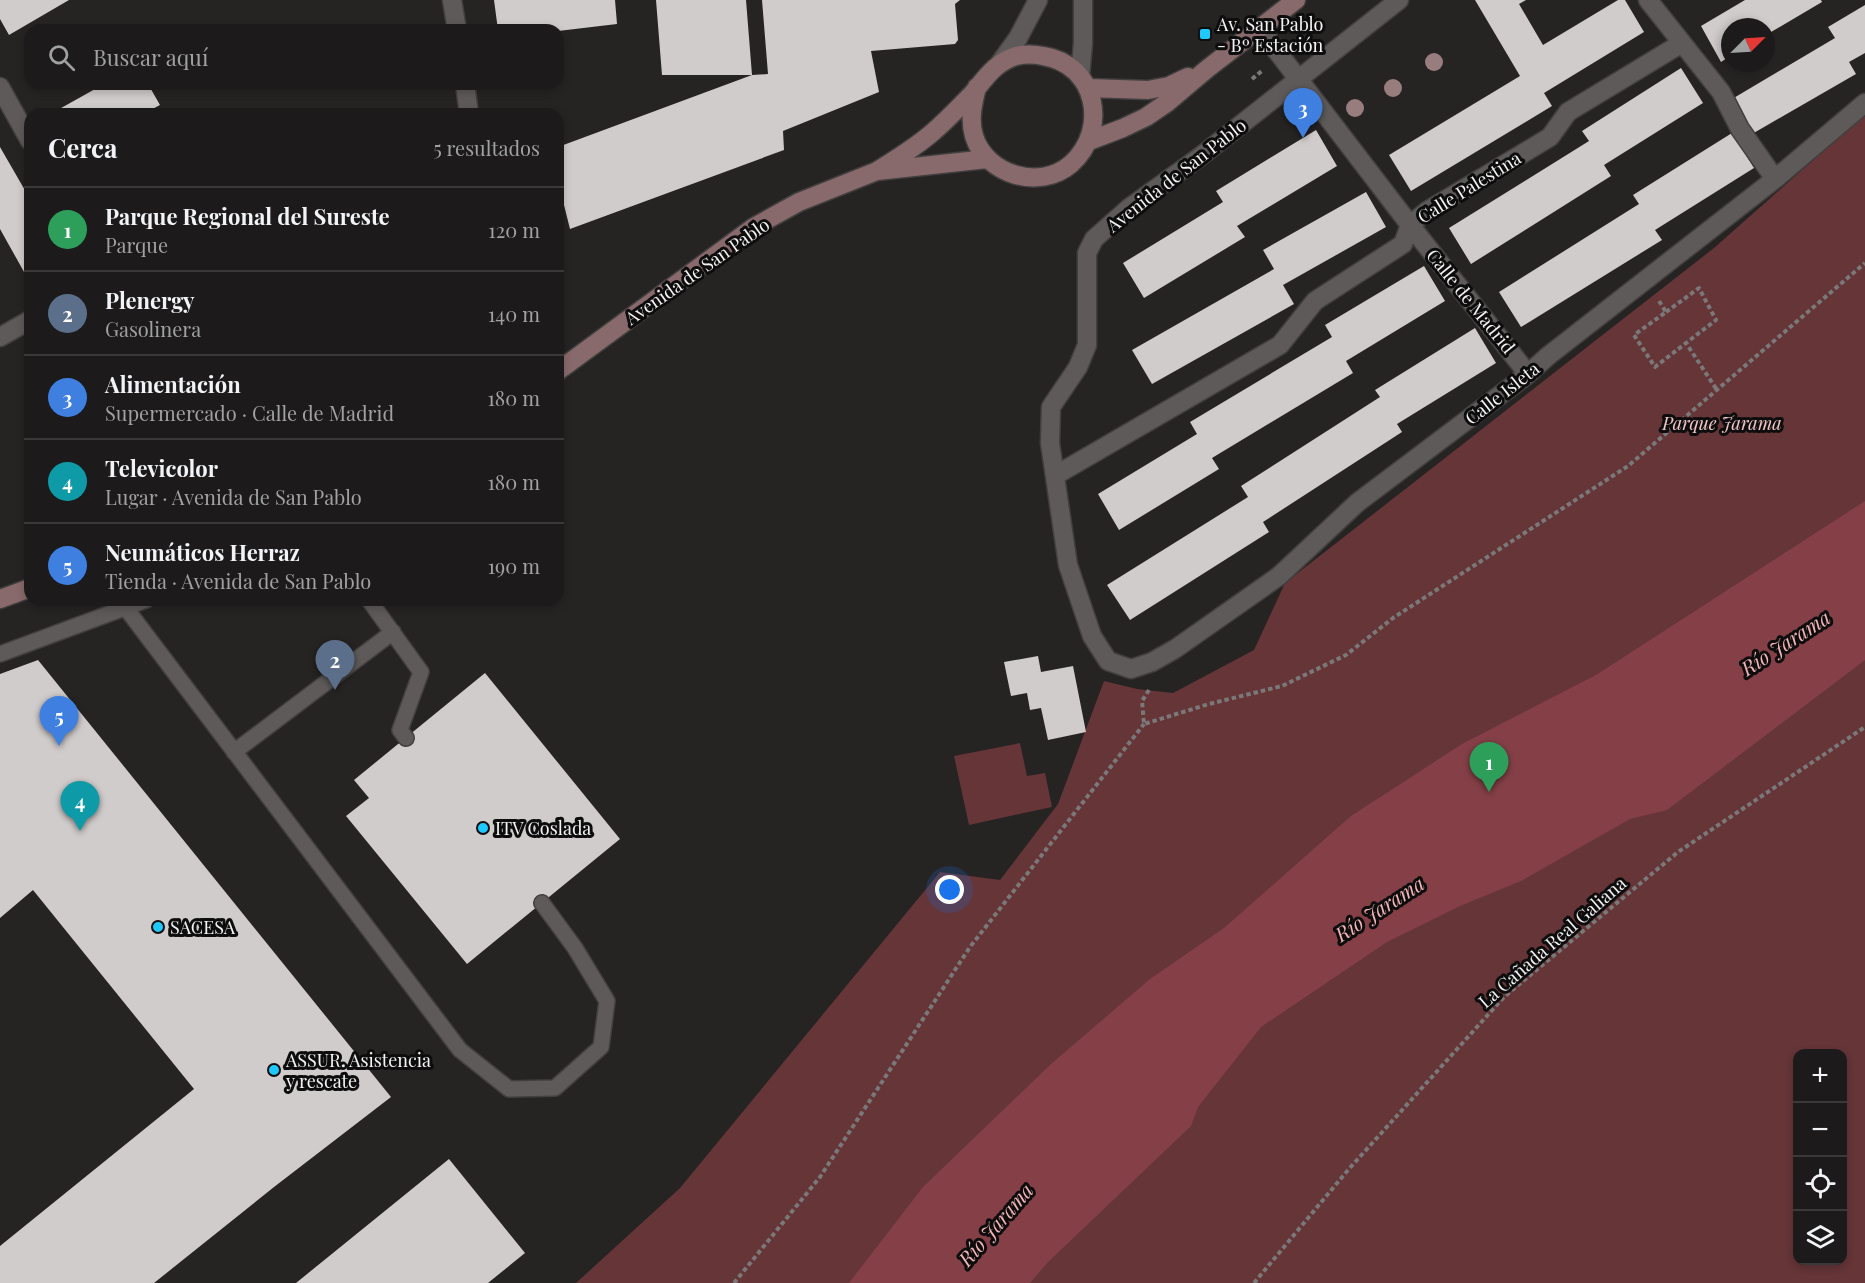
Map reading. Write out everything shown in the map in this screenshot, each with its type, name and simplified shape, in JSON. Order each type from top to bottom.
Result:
[{"type":"street","points":[[452,0],[456,24]]},
{"type":"street","points":[[1000,63],[1018,38],[1038,0]]},
{"type":"street","points":[[977,87],[970,111],[974,137],[987,159],[1017,176],[1034,178],[1051,175],[1067,167],[1080,156],[1089,141],[1094,123],[1093,106],[1084,83],[1083,0]]},
{"type":"street","points":[[1089,141],[1146,117],[1296,0]]},
{"type":"street","name":"Avenida de San Pablo","points":[[1056,476],[1050,443],[1051,407],[1078,367],[1087,345],[1087,253],[1094,239],[1129,208],[1201,156],[1399,0]]},
{"type":"street","points":[[1648,0],[1721,92],[1740,129],[1774,179]]},
{"type":"street","name":"Calle de Madrid","points":[[1260,29],[1528,374]]},
{"type":"street","name":"Calle Palestina","points":[[1056,476],[1280,345],[1314,301],[1403,244],[1410,225],[1427,211],[1550,137],[1568,112],[1683,43]]},
{"type":"street","points":[[877,171],[932,134],[954,113],[987,73],[1000,63],[1016,56],[1034,54],[1052,57],[1068,65],[1084,83],[1148,90],[1169,86],[1206,69]]},
{"type":"street","points":[[0,87],[24,130]]},
{"type":"street","points":[[466,90],[468,108]]},
{"type":"street","name":"Calle Isleta","points":[[1056,476],[1068,565],[1092,636],[1108,661],[1131,669],[1152,662],[1175,649],[1279,576],[1357,503],[1528,374],[1774,179],[1865,103]]},
{"type":"street","points":[[877,171],[987,159]]},
{"type":"street","name":"Avenida de San Pablo","points":[[564,367],[754,227],[799,202],[877,171]]},
{"type":"street","points":[[0,337],[24,323]]},
{"type":"street","points":[[0,599],[24,590]]},
{"type":"lane","points":[[0,654],[129,606]]},
{"type":"lane","points":[[374,606],[421,672],[400,730],[406,738]]},
{"type":"lane","points":[[126,607],[460,1050],[509,1089],[555,1088],[601,1047],[607,1001],[575,948],[542,903]]},
{"type":"lane","points":[[234,752],[393,632]]},
{"type":"path","points":[[734,1283],[820,1177],[970,947],[1144,724],[1209,704],[1282,687],[1346,655],[1394,618],[1628,466],[1865,263]]},
{"type":"path","points":[[1646,280],[1666,312]]},
{"type":"path","points":[[1699,288],[1716,320],[1686,343],[1655,367],[1634,335],[1699,288]]},
{"type":"path","points":[[1686,343],[1717,390]]},
{"type":"path","points":[[1144,724],[1142,701],[1153,684]]},
{"type":"path","name":"La Cañada Real Galiana","points":[[1254,1283],[1348,1170],[1504,997],[1678,852],[1865,727]]},
{"type":"green space","name":"Parque Jarama","points":[[1865,114],[1865,1283],[576,1283],[680,1188],[940,872],[1000,880],[1058,804],[1104,681],[1137,689],[1173,693],[1254,650],[1285,583],[1714,248]]},
{"type":"green space","points":[[1020,743],[1027,776],[1045,773],[1052,807],[969,825],[954,756]]},
{"type":"water","name":"Río Jarama","points":[[1865,501],[1865,660],[1667,810],[1630,819],[1521,881],[1460,906],[1387,942],[1261,1027],[1198,1107],[1191,1126],[1048,1262],[1030,1283],[849,1283],[923,1187],[1051,1064],[1150,979],[1224,928],[1351,816],[1462,744],[1596,675]]},
{"type":"building","points":[[0,0],[69,0],[28,24],[24,24],[24,26],[9,35],[0,19]]},
{"type":"building","points":[[494,0],[615,0],[617,24],[564,30],[564,24],[497,24]]},
{"type":"building","points":[[656,0],[746,0],[752,75],[662,75]]},
{"type":"building","points":[[762,0],[960,0],[955,4],[958,40],[955,44],[871,51],[879,92],[783,131],[784,150],[570,229],[564,205],[564,145],[752,75],[768,74]]},
{"type":"building","points":[[1475,0],[1526,0],[1519,4],[1543,45],[1618,0],[1625,0],[1644,32],[1544,93],[1552,106],[1411,191],[1389,155],[1520,76]]},
{"type":"building","points":[[1745,0],[1821,0],[1822,2],[1775,30],[1775,18],[1721,18],[1721,62],[1701,26]]},
{"type":"building","points":[[1865,5],[1865,53],[1849,62],[1856,74],[1752,134],[1732,99],[1835,38],[1828,27]]},
{"type":"building","points":[[1681,68],[1703,103],[1604,165],[1611,176],[1471,264],[1449,228],[1589,141],[1582,131]]},
{"type":"building","points":[[93,90],[151,90],[160,105],[154,108],[61,108]]},
{"type":"building","points":[[1316,130],[1337,166],[1237,226],[1245,237],[1144,298],[1123,263],[1223,202],[1216,191]]},
{"type":"building","points":[[1732,133],[1754,168],[1655,230],[1662,240],[1521,327],[1499,292],[1639,204],[1633,195]]},
{"type":"building","points":[[0,147],[24,189],[24,272],[0,229]]},
{"type":"building","points":[[1366,192],[1386,227],[1283,285],[1294,304],[1152,384],[1132,350],[1274,269],[1263,250]]},
{"type":"building","points":[[1424,266],[1445,301],[1346,361],[1353,373],[1212,458],[1219,469],[1119,530],[1098,494],[1197,434],[1190,422],[1332,337],[1325,325]]},
{"type":"building","points":[[1475,328],[1496,363],[1397,424],[1402,432],[1263,522],[1269,532],[1130,620],[1107,585],[1248,497],[1241,486],[1380,397],[1375,390]]},
{"type":"building","points":[[1038,656],[1041,672],[1073,666],[1086,732],[1048,740],[1041,708],[1030,710],[1027,693],[1011,696],[1004,662]]},
{"type":"building","points":[[38,660],[391,1097],[154,1283],[0,1283],[0,1246],[194,1089],[33,890],[0,918],[0,674]]},
{"type":"building","name":"ITV Coslada","points":[[485,673],[620,839],[467,964],[346,816],[369,798],[354,780]]},
{"type":"building","points":[[449,1159],[525,1253],[488,1283],[296,1283]]},
{"type":"place","name":"Av. San Pablo - Bº Estación","points":[[1205,34]]},
{"type":"place","name":"Alimentación","points":[[1303,138]]},
{"type":"place","name":"Plenergy","points":[[335,690]]},
{"type":"place","name":"Neumáticos Herraz","points":[[59,746]]},
{"type":"place","name":"Parque Regional del Sureste","points":[[1489,792]]},
{"type":"place","name":"ITV Coslada","points":[[483,828]]},
{"type":"place","name":"Televicolor","points":[[80,831]]},
{"type":"place","name":"SACESA","points":[[158,927]]},
{"type":"place","name":"ASSUR. Asistencia y rescate","points":[[274,1070]]}]
